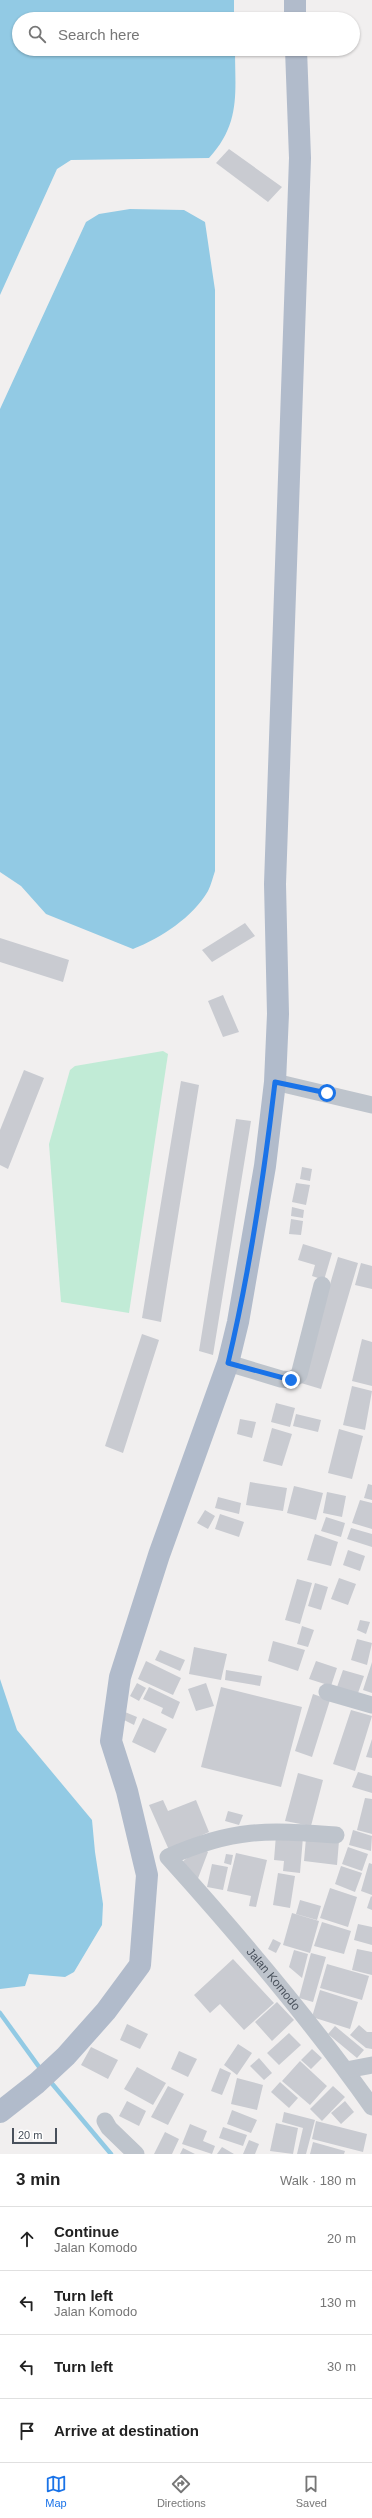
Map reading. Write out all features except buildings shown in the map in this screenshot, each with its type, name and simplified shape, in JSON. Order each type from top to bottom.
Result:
[{"type":"main road","points":[[295,0],[295,12]]},
{"type":"main road","points":[[0,2112],[37,2083],[66,2056],[106,2011],[140,1965],[147,1874],[127,1791],[111,1741],[120,1677],[159,1555],[213,1409],[228,1363],[238,1322],[265,1166],[275,1082],[278,1014],[276,876],[300,158],[296,56]]},
{"type":"street","points":[[275,1082],[372,1105]]},
{"type":"street","points":[[228,1363],[282,1379],[291,1380],[299,1375],[322,1285]]},
{"type":"street","points":[[327,1692],[372,1705]]},
{"type":"street","name":"Jalan Komodo","points":[[336,1835],[255,1831],[202,1842],[168,1857],[242,1940],[346,2070],[372,2107]]},
{"type":"street","points":[[346,2070],[372,2064]]},
{"type":"street","points":[[105,2121],[109,2128],[136,2154]]},
{"type":"green space","points":[[163,1051],[168,1054],[129,1313],[61,1302],[49,1144],[70,1070],[75,1066]]},
{"type":"water","points":[[0,0],[234,0],[234,12],[12,12],[12,56],[235,56],[235,94],[234,107],[227,132],[209,158],[71,160],[57,169],[0,295]]},
{"type":"water","points":[[130,209],[184,210],[205,222],[215,290],[215,871],[208,891],[202,901],[185,918],[165,933],[133,949],[46,914],[21,886],[0,872],[0,409],[86,222],[99,214]]},
{"type":"water","points":[[0,1679],[17,1730],[92,1820],[103,1904],[102,1925],[74,1972],[65,1977],[29,1974],[25,1986],[0,1989]]},
{"type":"waterway","points":[[0,2013],[42,2071]]},
{"type":"waterway","points":[[49,2080],[111,2154]]},
{"type":"route","points":[[291,1380],[282,1379],[228,1363],[238,1322],[265,1166],[275,1082],[327,1093]]}]
